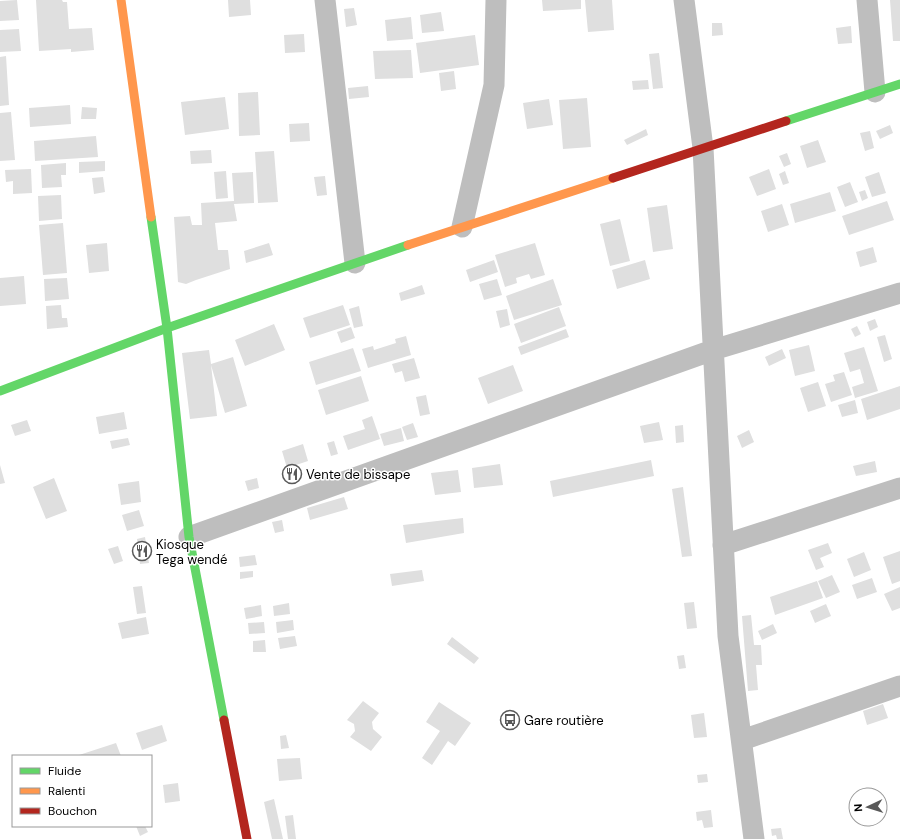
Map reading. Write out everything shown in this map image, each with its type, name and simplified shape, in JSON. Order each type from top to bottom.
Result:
[{"type":"street","points":[[120,0],[167,328],[189,537],[247,839]]},
{"type":"street","points":[[325,0],[355,263]]},
{"type":"street","points":[[462,227],[494,85],[496,0]]},
{"type":"street","points":[[684,0],[703,148],[728,636],[754,839]]},
{"type":"street","points":[[867,0],[875,92]]},
{"type":"street","points":[[0,391],[167,328],[355,263],[900,84]]},
{"type":"street","points":[[189,537],[713,350],[900,293]]},
{"type":"street","points":[[723,545],[900,488]]},
{"type":"street","points":[[742,740],[900,686]]},
{"type":"building","points":[[17,0],[19,20],[0,21],[0,1]]},
{"type":"building","points":[[36,0],[62,0],[63,2],[67,2],[69,29],[92,28],[94,50],[71,52],[71,49],[39,51]]},
{"type":"building","points":[[228,0],[250,0],[251,15],[229,17]]},
{"type":"building","points":[[542,0],[581,0],[581,9],[543,11]]},
{"type":"building","points":[[585,0],[612,0],[614,30],[588,32]]},
{"type":"building","points":[[890,0],[900,0],[900,41],[893,41]]},
{"type":"building","points":[[354,8],[357,25],[346,27],[344,9]]},
{"type":"building","points":[[441,12],[444,31],[422,33],[420,15]]},
{"type":"building","points":[[411,17],[413,39],[387,41],[385,20]]},
{"type":"building","points":[[712,23],[722,23],[723,35],[712,36]]},
{"type":"building","points":[[851,26],[852,43],[838,44],[836,28]]},
{"type":"building","points":[[19,29],[21,51],[0,52],[0,30]]},
{"type":"building","points":[[304,34],[305,52],[285,53],[284,35]]},
{"type":"building","points":[[475,35],[479,65],[420,73],[416,43]]},
{"type":"building","points":[[411,50],[413,78],[375,79],[373,51]]},
{"type":"building","points":[[659,53],[663,88],[653,89],[649,54]]},
{"type":"building","points":[[6,56],[9,105],[0,106],[0,57]]},
{"type":"building","points":[[454,71],[456,89],[441,91],[439,73]]},
{"type":"building","points":[[648,80],[649,89],[633,90],[632,81]]},
{"type":"building","points":[[368,86],[369,97],[349,99],[348,88]]},
{"type":"building","points":[[258,92],[260,135],[239,136],[238,93]]},
{"type":"building","points":[[225,97],[229,129],[185,135],[181,102]]},
{"type":"building","points":[[587,98],[591,147],[563,149],[559,100]]},
{"type":"building","points":[[549,99],[553,125],[527,129],[523,103]]},
{"type":"building","points":[[70,105],[71,124],[30,127],[29,108]]},
{"type":"building","points":[[82,107],[97,108],[96,119],[81,119]]},
{"type":"building","points":[[11,112],[15,160],[0,161],[0,113]]},
{"type":"building","points":[[309,123],[310,141],[290,142],[289,124]]},
{"type":"building","points":[[890,125],[893,133],[880,139],[876,131]]},
{"type":"building","points":[[646,129],[648,135],[627,145],[624,140]]},
{"type":"building","points":[[870,131],[874,148],[865,151],[860,133]]},
{"type":"building","points":[[96,136],[98,157],[35,161],[34,141]]},
{"type":"building","points":[[818,140],[826,162],[807,168],[800,146]]},
{"type":"building","points":[[211,150],[212,163],[191,164],[190,151]]},
{"type":"building","points":[[274,151],[278,202],[258,203],[255,152]]},
{"type":"building","points":[[787,153],[791,164],[784,167],[779,156]]},
{"type":"building","points":[[105,161],[105,171],[79,173],[79,162]]},
{"type":"building","points":[[66,163],[66,175],[61,175],[62,187],[42,188],[41,165]]},
{"type":"building","points":[[31,169],[32,193],[13,194],[13,181],[6,182],[5,170]]},
{"type":"building","points":[[769,169],[776,189],[757,196],[749,177]]},
{"type":"building","points":[[226,171],[228,198],[216,199],[214,172]]},
{"type":"building","points":[[785,171],[789,183],[783,185],[779,174]]},
{"type":"building","points":[[253,172],[254,203],[234,204],[237,221],[215,223],[218,250],[228,250],[230,269],[186,284],[178,282],[174,217],[190,216],[192,225],[202,225],[201,203],[234,201],[232,173]]},
{"type":"building","points":[[879,172],[886,193],[872,197],[865,177]]},
{"type":"building","points":[[325,176],[327,195],[317,196],[314,177]]},
{"type":"building","points":[[103,177],[105,192],[94,194],[92,178]]},
{"type":"building","points":[[850,182],[858,202],[845,207],[837,187]]},
{"type":"building","points":[[865,190],[868,198],[862,201],[859,192]]},
{"type":"building","points":[[830,192],[836,211],[795,223],[790,204]]},
{"type":"building","points":[[61,195],[62,219],[39,221],[38,196]]},
{"type":"building","points":[[887,201],[894,220],[849,235],[842,216]]},
{"type":"building","points":[[782,204],[789,225],[768,232],[761,211]]},
{"type":"building","points":[[667,205],[673,249],[653,252],[647,208]]},
{"type":"building","points":[[620,219],[630,261],[610,266],[600,224]]},
{"type":"building","points":[[63,223],[67,273],[43,275],[39,225]]},
{"type":"building","points":[[107,243],[109,271],[89,273],[86,245]]},
{"type":"building","points":[[269,243],[273,255],[246,263],[244,251]]},
{"type":"building","points":[[535,243],[545,275],[531,279],[529,274],[516,278],[517,283],[505,287],[495,255]]},
{"type":"building","points":[[873,247],[877,262],[860,267],[856,252]]},
{"type":"building","points":[[494,260],[498,272],[470,282],[466,270]]},
{"type":"building","points":[[645,260],[650,279],[617,289],[612,270]]},
{"type":"building","points":[[24,276],[26,304],[0,306],[0,278]]},
{"type":"building","points":[[67,278],[69,299],[45,301],[44,279]]},
{"type":"building","points":[[497,279],[502,295],[484,300],[479,284]]},
{"type":"building","points":[[553,279],[562,305],[514,320],[506,296]]},
{"type":"building","points":[[422,285],[425,294],[401,301],[399,293]]},
{"type":"building","points":[[61,305],[62,318],[67,318],[68,327],[47,329],[46,306]]},
{"type":"building","points":[[343,305],[350,325],[310,338],[303,318]]},
{"type":"building","points":[[359,306],[363,326],[354,328],[349,309]]},
{"type":"building","points":[[559,307],[566,326],[521,343],[514,324]]},
{"type":"building","points":[[507,309],[510,325],[500,328],[496,311]]},
{"type":"building","points":[[875,319],[878,327],[870,331],[867,322]]},
{"type":"building","points":[[274,324],[285,350],[245,366],[235,340]]},
{"type":"building","points":[[857,326],[861,334],[855,337],[851,329]]},
{"type":"building","points":[[351,327],[355,338],[341,343],[337,332]]},
{"type":"building","points":[[566,329],[569,337],[521,355],[518,347]]},
{"type":"building","points":[[885,335],[892,359],[884,362],[877,337]]},
{"type":"building","points":[[406,336],[411,355],[368,368],[362,349],[373,346],[374,350],[396,343],[395,339]]},
{"type":"building","points":[[809,345],[815,371],[795,376],[789,350]]},
{"type":"building","points":[[864,347],[878,391],[855,398],[852,387],[864,383],[860,369],[850,372],[844,353]]},
{"type":"building","points":[[353,348],[361,371],[316,385],[309,362]]},
{"type":"building","points":[[782,349],[786,358],[769,366],[765,357]]},
{"type":"building","points":[[209,350],[211,364],[233,357],[247,406],[225,413],[211,365],[217,416],[190,419],[182,353]]},
{"type":"building","points":[[414,358],[420,378],[405,382],[402,371],[395,373],[392,364]]},
{"type":"building","points":[[513,365],[523,391],[488,404],[478,378]]},
{"type":"building","points":[[844,372],[852,395],[831,402],[825,384],[835,381],[833,375]]},
{"type":"building","points":[[361,376],[369,401],[326,415],[318,390]]},
{"type":"building","points":[[818,382],[826,406],[808,412],[800,388]]},
{"type":"building","points":[[900,386],[900,409],[867,420],[861,399]]},
{"type":"building","points":[[426,395],[430,414],[420,416],[416,397]]},
{"type":"building","points":[[855,400],[858,413],[842,417],[838,405]]},
{"type":"building","points":[[124,412],[127,429],[99,434],[96,417]]},
{"type":"building","points":[[372,416],[380,439],[348,450],[343,436],[365,429],[362,420]]},
{"type":"building","points":[[27,420],[31,431],[15,436],[11,425]]},
{"type":"building","points":[[659,422],[663,440],[644,443],[640,426]]},
{"type":"building","points":[[413,423],[418,437],[407,440],[402,427]]},
{"type":"building","points":[[683,425],[684,442],[676,443],[675,426]]},
{"type":"building","points":[[401,428],[404,441],[384,446],[380,434]]},
{"type":"building","points":[[749,430],[754,442],[742,448],[737,436]]},
{"type":"building","points":[[128,438],[130,445],[112,449],[110,441]]},
{"type":"building","points":[[334,441],[338,454],[331,456],[327,443]]},
{"type":"building","points":[[303,444],[308,461],[287,468],[282,451]]},
{"type":"building","points":[[651,460],[654,476],[553,497],[550,481]]},
{"type":"building","points":[[875,461],[877,472],[856,476],[853,466]]},
{"type":"building","points":[[500,464],[503,485],[474,488],[472,468]]},
{"type":"building","points":[[0,465],[5,483],[0,484]]},
{"type":"building","points":[[296,468],[298,476],[285,480],[282,471]]},
{"type":"building","points":[[458,470],[461,492],[435,495],[431,473]]},
{"type":"building","points":[[54,478],[67,511],[46,519],[33,487]]},
{"type":"building","points":[[257,478],[259,488],[248,491],[245,481]]},
{"type":"building","points":[[139,481],[141,502],[121,505],[118,484]]},
{"type":"building","points":[[683,487],[692,556],[682,557],[672,489]]},
{"type":"building","points":[[344,497],[348,509],[310,520],[307,508]]},
{"type":"building","points":[[139,510],[144,526],[127,531],[122,515]]},
{"type":"building","points":[[463,518],[464,533],[406,543],[403,525]]},
{"type":"building","points":[[282,520],[284,531],[275,533],[272,522]]},
{"type":"building","points":[[145,537],[149,563],[140,564],[137,539]]},
{"type":"building","points":[[828,543],[832,553],[820,558],[824,567],[816,570],[808,550]]},
{"type":"building","points":[[118,546],[123,561],[114,564],[108,549]]},
{"type":"building","points":[[900,551],[900,581],[892,584],[883,557]]},
{"type":"building","points":[[864,552],[871,570],[854,577],[847,559]]},
{"type":"building","points":[[255,555],[257,565],[240,567],[239,557]]},
{"type":"building","points":[[422,570],[424,581],[392,586],[390,574]]},
{"type":"building","points":[[253,571],[253,577],[240,579],[240,572]]},
{"type":"building","points":[[832,575],[840,592],[826,598],[818,581]]},
{"type":"building","points":[[872,578],[877,592],[857,599],[852,585]]},
{"type":"building","points":[[817,581],[823,598],[775,615],[770,597]]},
{"type":"building","points":[[142,586],[146,613],[137,614],[133,587]]},
{"type":"building","points":[[900,587],[900,608],[892,611],[884,594]]},
{"type":"building","points":[[694,602],[697,628],[687,629],[684,603]]},
{"type":"building","points":[[289,603],[290,614],[274,616],[273,606]]},
{"type":"building","points":[[826,604],[831,616],[815,623],[810,611]]},
{"type":"building","points":[[261,605],[262,616],[246,619],[244,608]]},
{"type":"building","points":[[751,615],[754,645],[761,645],[762,665],[756,665],[758,690],[748,691],[742,616]]},
{"type":"building","points":[[146,617],[149,634],[122,639],[118,623]]},
{"type":"building","points":[[293,620],[294,630],[277,633],[276,622]]},
{"type":"building","points":[[264,622],[265,633],[249,634],[248,623]]},
{"type":"building","points":[[773,624],[777,633],[762,640],[758,631]]},
{"type":"building","points":[[295,636],[297,646],[280,649],[278,638]]},
{"type":"building","points":[[452,637],[479,658],[474,664],[447,644]]},
{"type":"building","points":[[265,640],[266,652],[253,652],[253,641]]},
{"type":"building","points":[[684,655],[686,668],[679,669],[677,656]]},
{"type":"building","points":[[363,701],[379,713],[372,722],[373,729],[382,737],[371,751],[350,737],[355,731],[354,724],[347,720]]},
{"type":"building","points":[[439,702],[471,723],[455,746],[448,741],[432,765],[422,758],[440,731],[426,722]]},
{"type":"building","points":[[883,704],[888,718],[867,725],[863,711]]},
{"type":"building","points":[[704,713],[707,737],[694,738],[691,715]]},
{"type":"building","points":[[162,725],[167,741],[142,750],[136,733]]},
{"type":"building","points":[[286,735],[289,748],[281,749],[280,736]]},
{"type":"building","points":[[116,743],[121,755],[79,755]]},
{"type":"building","points":[[300,758],[302,779],[279,781],[277,759]]},
{"type":"building","points":[[707,774],[708,782],[698,783],[697,775]]},
{"type":"building","points":[[178,783],[180,801],[165,803],[163,785]]},
{"type":"building","points":[[274,799],[283,839],[272,839],[264,802]]},
{"type":"building","points":[[711,810],[713,827],[704,828],[702,820],[697,821],[696,812]]},
{"type":"building","points":[[293,815],[296,839],[288,839],[285,816]]},
{"type":"building","points":[[136,827],[146,827],[148,832],[140,836]]},
{"type":"building","points":[[781,828],[783,839],[777,839],[776,835],[772,836],[771,829]]},
{"type":"traffic: fast","points":[[786,121],[900,84]]},
{"type":"traffic: fast","points":[[151,217],[167,328],[189,537],[224,720]]},
{"type":"traffic: fast","points":[[0,391],[167,328],[408,245]]},
{"type":"traffic: slow","points":[[121,0],[151,217]]},
{"type":"traffic: slow","points":[[408,245],[613,178]]},
{"type":"traffic: jam","points":[[613,178],[786,121]]},
{"type":"traffic: jam","points":[[224,720],[247,839]]},
{"type":"place","name":"Vente de bissape","points":[[292,474]]},
{"type":"place","name":"Kiosque Tega wendé","points":[[142,551]]},
{"type":"place","name":"Gare routière","points":[[510,720]]}]
